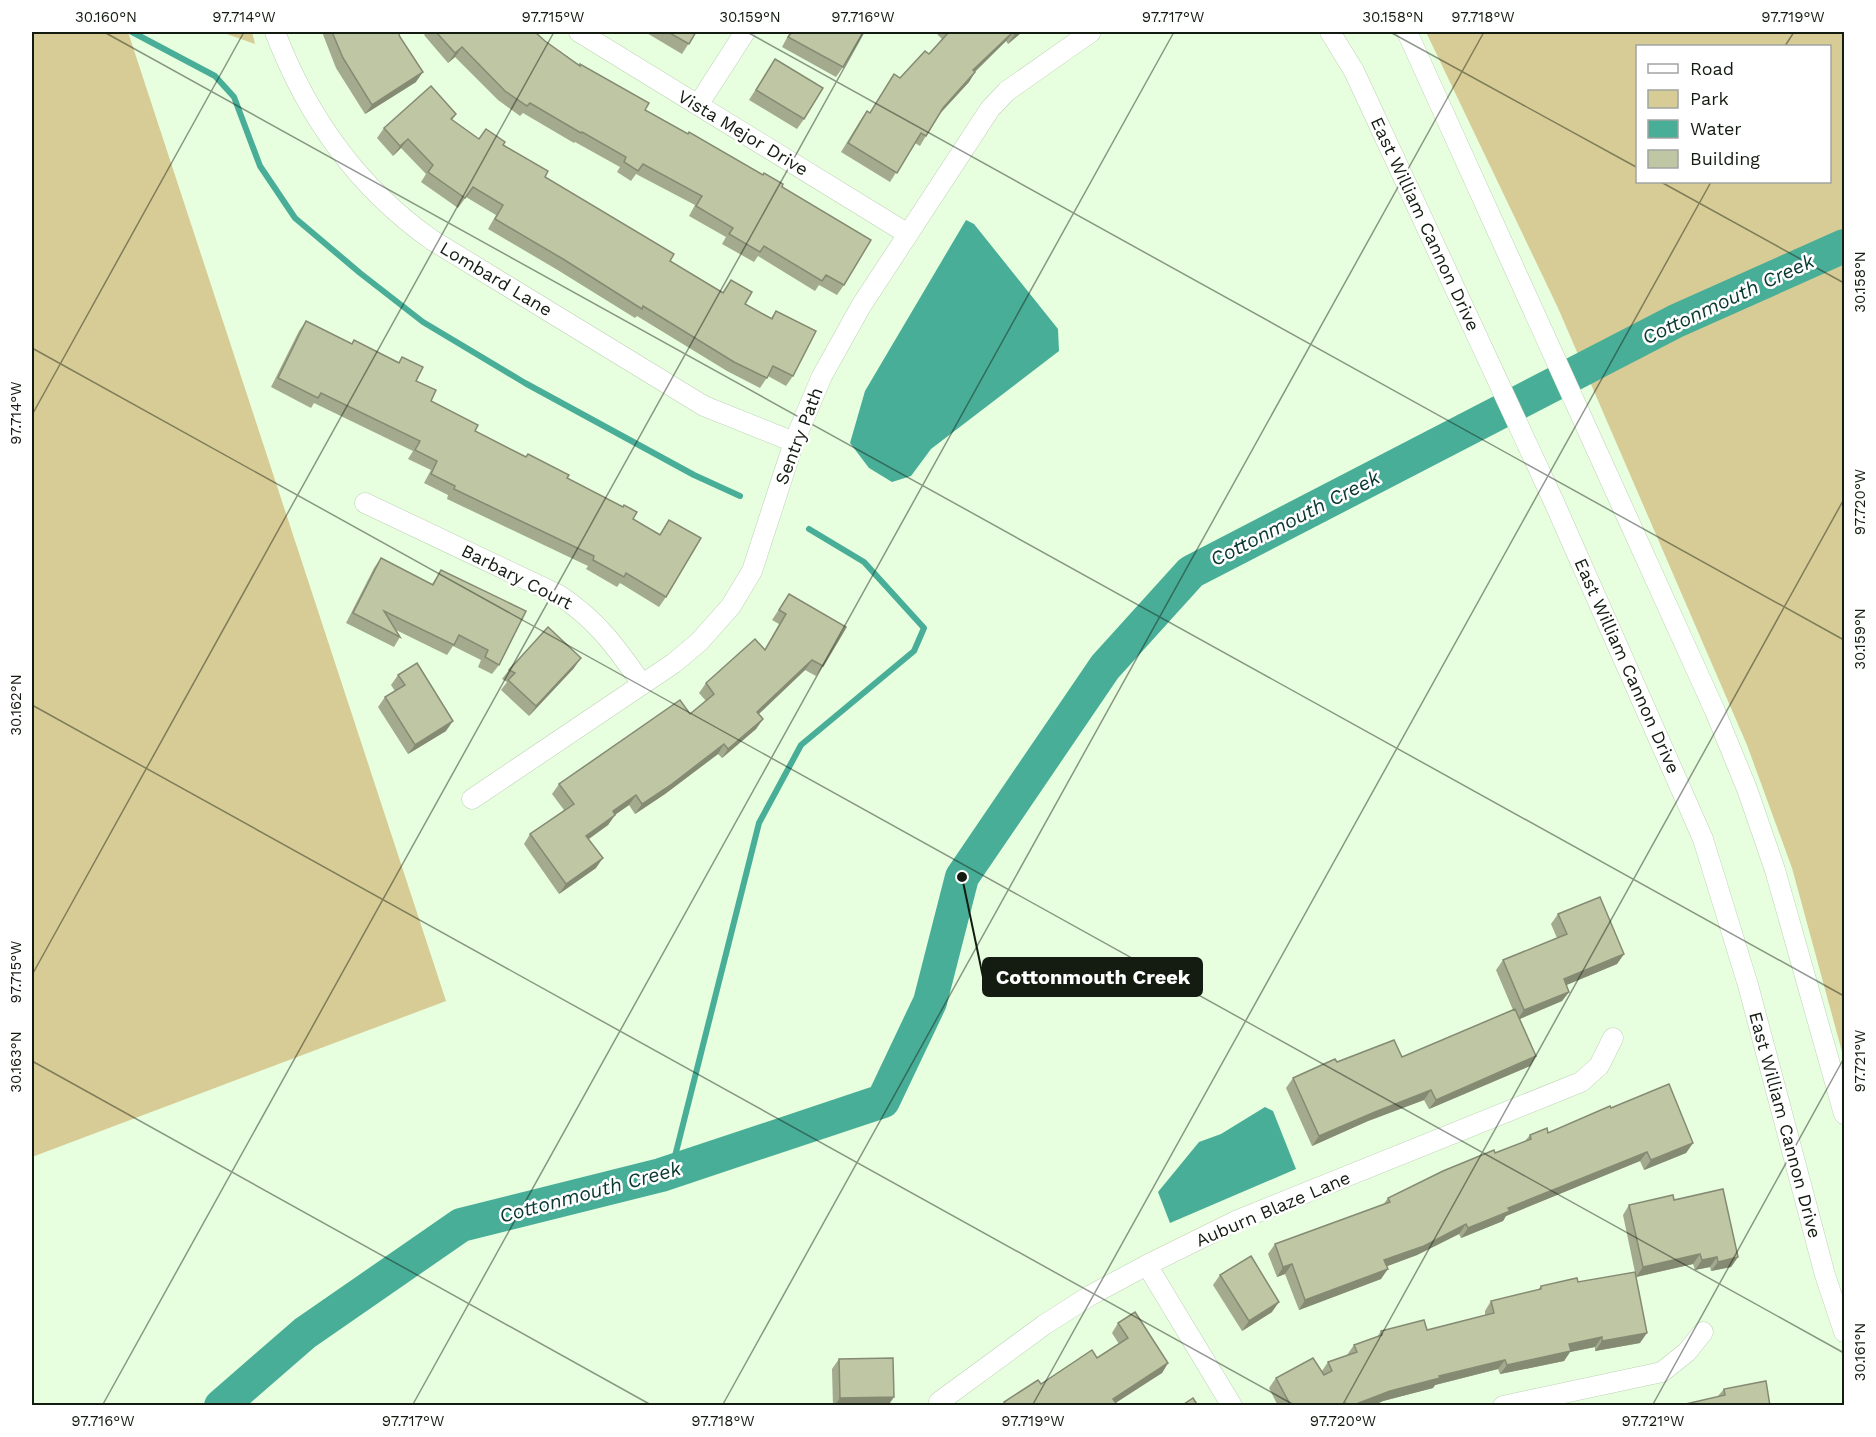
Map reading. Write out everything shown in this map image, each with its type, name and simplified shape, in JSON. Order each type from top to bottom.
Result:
[{"type":"street","name":"Lombard Lane","points":[[275,32],[288,64],[329,138],[362,179],[400,217],[432,240],[704,406],[794,442]]},
{"type":"street","name":"Vista Mejor Drive","points":[[579,32],[908,234]]},
{"type":"street","points":[[698,105],[746,32]]},
{"type":"street","name":"Sentry Path","points":[[472,799],[674,663],[699,642],[731,606],[752,571],[794,442],[831,359],[861,306],[990,109],[1007,91],[1091,32]]},
{"type":"street","name":"East William Cannon Drive","points":[[1330,32],[1354,71],[1473,326],[1704,839],[1748,985],[1826,1275],[1845,1332]]},
{"type":"street","points":[[1407,32],[1715,711],[1747,789],[1778,881],[1845,1114]]},
{"type":"street","name":"Barbary Court","points":[[365,503],[566,600],[582,610],[610,638],[642,684]]},
{"type":"street","name":"Auburn Blaze Lane","points":[[940,1404],[1044,1325],[1147,1265],[1238,1220],[1581,1082],[1599,1066],[1613,1038]]},
{"type":"street","points":[[1147,1265],[1232,1406]]},
{"type":"street","points":[[1503,1406],[1662,1372],[1687,1352],[1703,1332]]},
{"type":"green space","points":[[32,32],[128,32],[446,1001],[32,1157]]},
{"type":"green space","points":[[221,32],[252,32],[255,44]]},
{"type":"green space","points":[[1426,32],[1844,32],[1844,1059],[1792,868],[1747,745],[1558,308]]},
{"type":"water","points":[[966,220],[974,224],[1058,329],[1059,351],[931,449],[911,476],[892,482],[869,468],[850,443],[865,391]]},
{"type":"water","points":[[1265,1107],[1273,1111],[1296,1169],[1170,1223],[1158,1192],[1199,1142],[1221,1134]]},
{"type":"building","points":[[332,32],[398,32],[423,72],[372,105],[343,58]]},
{"type":"building","points":[[436,32],[535,32],[580,66],[580,64],[649,103],[645,110],[688,134],[689,132],[763,175],[764,173],[783,184],[782,187],[871,240],[844,285],[826,275],[822,281],[764,246],[760,252],[729,234],[733,228],[696,206],[702,196],[643,164],[638,171],[624,162],[626,157],[530,103],[527,106],[505,91],[462,47],[455,53]]},
{"type":"building","points":[[668,32],[696,32],[689,44]]},
{"type":"building","points":[[792,32],[863,32],[843,67],[788,37]]},
{"type":"building","points":[[949,32],[1013,32],[973,70],[975,72],[943,108],[926,136],[921,133],[897,173],[848,143],[867,111],[870,113],[894,74],[900,78],[925,51],[929,54]]},
{"type":"building","points":[[775,59],[823,88],[804,119],[756,90]]},
{"type":"building","points":[[431,86],[456,114],[451,119],[479,139],[486,129],[505,142],[503,145],[548,171],[545,177],[674,254],[670,261],[723,293],[731,280],[752,292],[745,304],[772,319],[776,311],[816,331],[793,376],[773,366],[767,378],[734,362],[495,219],[503,205],[473,187],[465,198],[428,172],[433,165],[408,139],[400,146],[384,128]]},
{"type":"building","points":[[306,321],[352,344],[354,340],[399,363],[402,357],[423,367],[416,381],[436,390],[431,401],[478,425],[475,431],[526,457],[528,454],[569,475],[567,478],[637,512],[633,519],[660,535],[669,520],[701,538],[666,597],[626,573],[624,577],[593,560],[594,556],[454,489],[455,486],[431,474],[437,461],[415,450],[420,441],[321,393],[318,398],[278,378]]},
{"type":"building","points":[[381,558],[433,585],[441,570],[526,611],[499,665],[485,657],[488,650],[459,635],[454,645],[384,611],[400,637],[353,613]]},
{"type":"building","points":[[789,594],[846,627],[823,666],[812,660],[757,712],[763,719],[728,749],[724,744],[642,804],[636,795],[613,811],[615,815],[586,836],[603,858],[566,884],[530,834],[574,804],[559,784],[680,700],[690,714],[714,694],[706,683],[755,639],[765,650],[786,614],[779,610]]},
{"type":"building","points":[[548,627],[581,658],[536,706],[508,680],[515,673],[509,670]]},
{"type":"building","points":[[417,663],[453,721],[415,745],[385,697],[405,685],[398,675]]},
{"type":"building","points":[[1600,897],[1624,954],[1564,979],[1569,992],[1524,1010],[1503,960],[1567,934],[1558,914]]},
{"type":"building","points":[[1515,1009],[1536,1056],[1436,1100],[1431,1090],[1319,1136],[1293,1078],[1335,1059],[1337,1062],[1394,1040],[1402,1057]]},
{"type":"building","points":[[1669,1084],[1693,1143],[1651,1160],[1647,1152],[1508,1208],[1510,1211],[1468,1228],[1466,1224],[1424,1246],[1384,1260],[1388,1269],[1305,1300],[1292,1264],[1283,1267],[1275,1244],[1390,1202],[1388,1198],[1443,1171],[1494,1150],[1495,1153],[1531,1139],[1530,1135],[1547,1128],[1548,1133]]},
{"type":"building","points":[[1723,1189],[1738,1257],[1718,1262],[1717,1257],[1702,1260],[1700,1254],[1643,1267],[1629,1205],[1673,1195],[1674,1200]]},
{"type":"building","points":[[1251,1256],[1279,1302],[1249,1321],[1220,1275]]},
{"type":"building","points":[[1635,1272],[1647,1333],[1602,1341],[1602,1337],[1569,1344],[1571,1351],[1507,1365],[1505,1360],[1439,1376],[1440,1378],[1390,1391],[1351,1406],[1347,1406],[1346,1403],[1341,1406],[1291,1406],[1276,1378],[1313,1358],[1324,1375],[1332,1371],[1328,1362],[1357,1352],[1354,1345],[1382,1335],[1381,1331],[1424,1320],[1427,1330],[1494,1313],[1491,1301],[1541,1289],[1541,1286],[1577,1278],[1578,1282]]},
{"type":"building","points":[[1135,1312],[1168,1363],[1113,1399],[1118,1406],[1006,1406],[1004,1402],[1038,1380],[1041,1384],[1092,1350],[1097,1358],[1128,1338],[1118,1323]]},
{"type":"building","points":[[893,1358],[894,1397],[840,1398],[839,1359]]},
{"type":"building","points":[[1766,1381],[1770,1406],[1677,1406],[1725,1395],[1724,1389]]},
{"type":"building","points":[[1193,1398],[1198,1406],[1181,1406]]},
{"type":"waterway","points":[[132,32],[215,76],[234,97],[260,166],[295,218],[423,322],[525,383],[694,475],[740,496]]},
{"type":"waterway","name":"Cottonmouth Creek","points":[[221,1406],[305,1333],[461,1225],[661,1175],[883,1101],[930,1002],[962,877],[1105,667],[1191,572],[1676,321],[1844,246]]},
{"type":"waterway","points":[[671,1172],[759,823],[801,745],[914,651],[924,628],[864,562],[809,529]]},
{"type":"place","name":"Cottonmouth Creek","points":[[962,877]]}]
